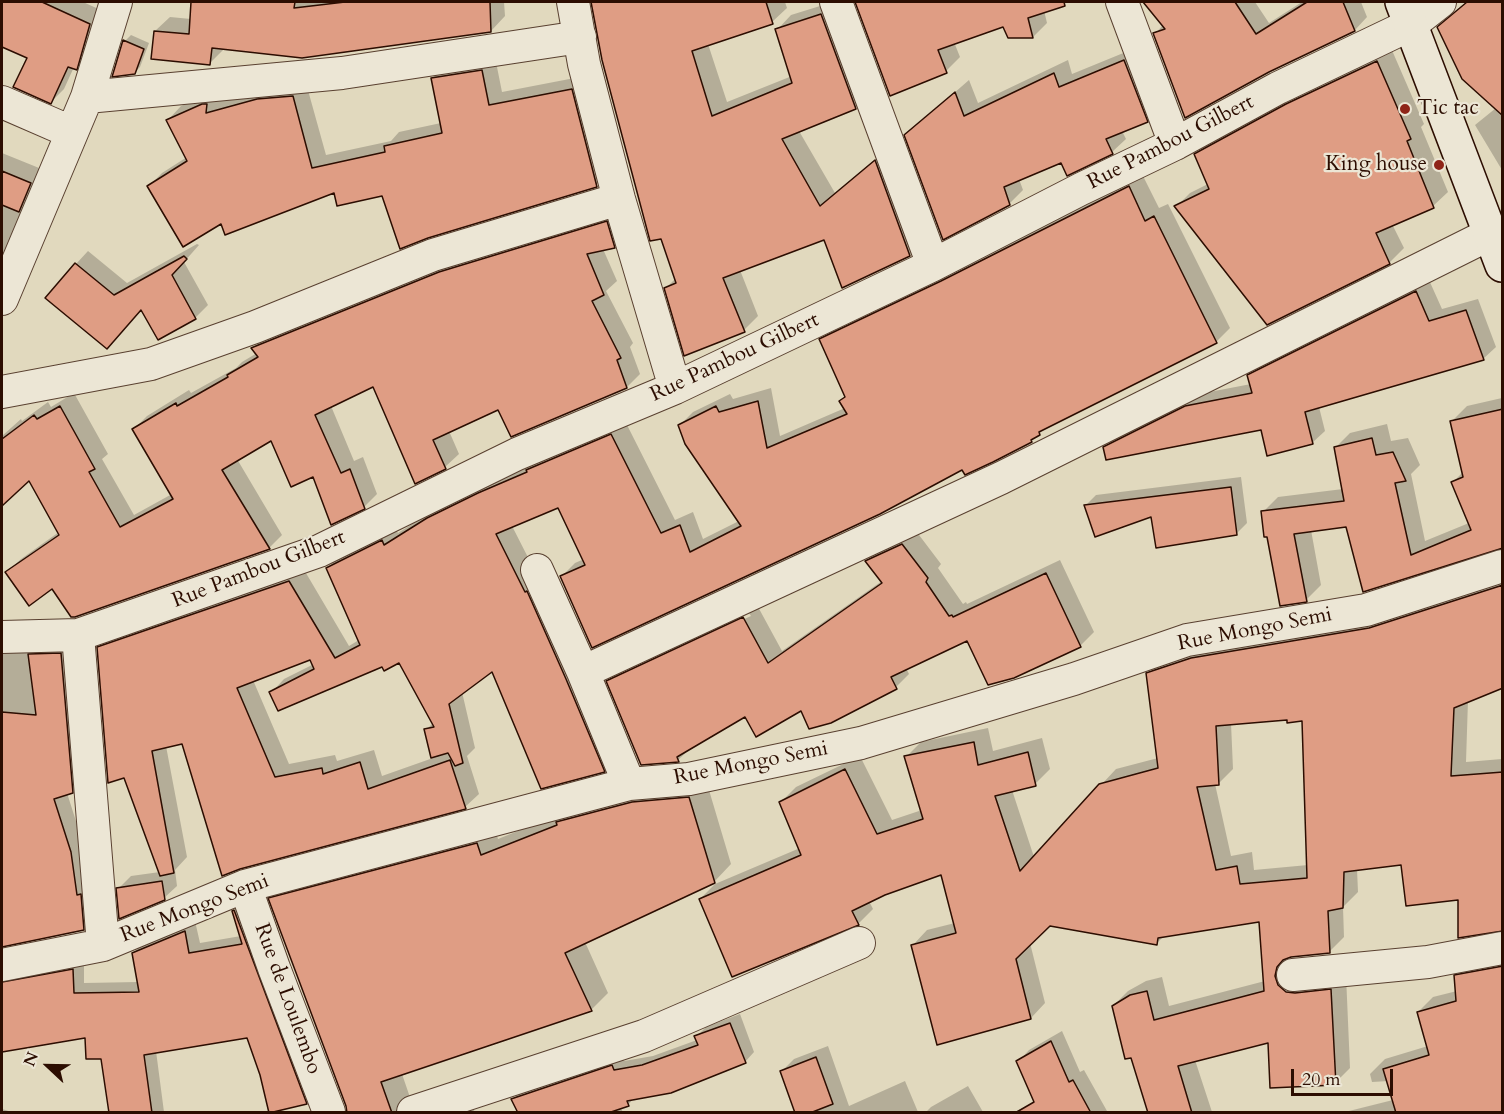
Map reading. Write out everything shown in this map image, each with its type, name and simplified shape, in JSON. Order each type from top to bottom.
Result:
[{"type":"main road","points":[[1407,13],[1503,265]]},
{"type":"street","points":[[2,299],[87,97],[116,2]]},
{"type":"street","points":[[573,2],[584,64],[619,199],[675,388]]},
{"type":"street","points":[[837,2],[933,265]]},
{"type":"street","points":[[1122,2],[1175,144]]},
{"type":"street","name":"Rue Pambou Gilbert","points":[[2,637],[78,635],[319,551],[517,454],[675,388],[933,265],[1175,144],[1278,88],[1407,13],[1440,2]]},
{"type":"street","points":[[87,97],[342,73],[580,38]]},
{"type":"street","points":[[2,102],[71,132]]},
{"type":"street","points":[[2,392],[151,364],[255,327],[433,255],[619,199]]},
{"type":"street","points":[[583,672],[1001,478],[1490,234]]},
{"type":"street","name":"Rue Mongo Semi","points":[[2,965],[103,945],[245,886],[629,784],[689,779],[861,743],[1074,679],[1187,640],[1366,610],[1503,566]]},
{"type":"street","points":[[537,570],[583,672],[629,784]]},
{"type":"street","points":[[78,635],[103,945]]},
{"type":"street","name":"Rue de Loulembo","points":[[245,886],[329,1113]]},
{"type":"street","points":[[413,1113],[644,1035],[859,943]]},
{"type":"street","points":[[1293,975],[1428,962],[1503,948]]},
{"type":"building","points":[[2,2],[42,2],[90,24],[77,70],[68,67],[51,104],[13,87],[27,58],[2,47]]},
{"type":"building","points":[[191,2],[295,2],[294,8],[345,2],[490,2],[491,32],[302,58],[212,48],[210,65],[151,59],[154,31],[189,34]]},
{"type":"building","points":[[591,2],[766,2],[773,24],[692,51],[712,116],[792,83],[775,29],[821,14],[856,109],[782,139],[820,206],[875,160],[910,256],[842,288],[824,240],[723,278],[745,332],[684,356],[664,288],[676,283],[661,239],[650,241],[602,60]]},
{"type":"building","points":[[855,2],[1064,2],[1065,6],[1028,18],[1033,38],[1008,38],[1003,27],[938,50],[947,73],[890,96]]},
{"type":"building","points":[[1143,2],[1235,2],[1256,34],[1307,2],[1343,2],[1355,31],[1269,72],[1185,118],[1153,33],[1165,29]]},
{"type":"building","points":[[1467,2],[1503,2],[1503,116],[1462,79],[1437,27]]},
{"type":"building","points":[[123,40],[144,49],[135,74],[112,77]]},
{"type":"building","points":[[1124,60],[1148,122],[1106,139],[1113,154],[1067,176],[1061,163],[1004,187],[1010,205],[943,240],[904,135],[955,92],[964,116],[1054,73],[1059,87]]},
{"type":"building","points":[[1377,61],[1411,139],[1407,141],[1434,208],[1376,233],[1390,264],[1267,325],[1174,206],[1209,189],[1194,154],[1286,104]]},
{"type":"building","points":[[482,70],[489,105],[572,89],[597,187],[428,238],[400,249],[382,196],[337,206],[334,193],[225,235],[221,224],[183,247],[147,186],[187,161],[166,120],[202,104],[207,104],[206,113],[257,99],[293,96],[312,168],[385,152],[384,146],[442,133],[431,78]]},
{"type":"building","points":[[2,171],[31,183],[19,212],[2,205]]},
{"type":"building","points":[[1129,186],[1145,221],[1154,216],[1217,343],[1039,432],[1040,435],[1031,440],[1032,442],[993,462],[965,475],[962,470],[880,514],[592,648],[560,576],[585,565],[558,508],[496,534],[525,592],[527,591],[605,772],[541,789],[492,672],[449,704],[463,763],[455,766],[448,753],[431,758],[424,729],[434,727],[399,663],[384,671],[382,667],[278,711],[269,692],[314,669],[310,660],[237,688],[275,777],[322,768],[323,774],[360,762],[368,789],[450,760],[466,809],[240,869],[222,876],[182,744],[152,751],[174,873],[160,876],[124,778],[108,783],[97,647],[289,581],[335,658],[360,645],[326,568],[382,540],[384,545],[427,518],[478,493],[611,434],[661,533],[680,525],[690,552],[741,526],[685,444],[678,425],[716,406],[719,412],[758,401],[767,448],[847,414],[839,401],[845,397],[819,339],[941,281]]},
{"type":"building","points":[[607,221],[615,248],[587,254],[604,295],[592,301],[621,358],[617,360],[627,388],[511,437],[498,410],[433,440],[446,469],[415,484],[373,387],[315,415],[341,473],[350,469],[365,509],[331,525],[313,477],[291,487],[271,441],[222,470],[270,549],[75,617],[71,617],[52,589],[29,606],[5,572],[59,535],[29,481],[2,506],[2,439],[34,415],[37,419],[60,406],[95,469],[89,472],[120,527],[173,499],[132,429],[176,403],[177,406],[228,377],[227,375],[258,357],[251,348],[439,272]]},
{"type":"building","points":[[184,256],[187,259],[172,275],[196,319],[158,340],[141,310],[107,349],[45,298],[75,263],[114,295]]},
{"type":"building","points":[[1416,291],[1429,321],[1466,310],[1484,360],[1305,412],[1313,444],[1267,456],[1261,430],[1106,460],[1103,447],[1185,406],[1252,393],[1247,375]]},
{"type":"building","points":[[1503,409],[1503,548],[1363,592],[1346,527],[1294,534],[1307,602],[1280,606],[1267,537],[1264,537],[1261,511],[1344,501],[1334,447],[1372,438],[1376,455],[1393,452],[1406,481],[1395,483],[1411,555],[1471,530],[1451,482],[1463,477],[1450,421]]},
{"type":"building","points":[[1231,487],[1237,535],[1156,548],[1151,517],[1095,537],[1084,505]]},
{"type":"building","points":[[902,544],[928,578],[926,582],[949,616],[953,617],[1046,573],[1081,647],[1014,678],[988,685],[967,641],[891,677],[897,689],[831,723],[809,729],[801,711],[756,737],[745,717],[677,757],[679,762],[641,765],[606,681],[743,617],[768,663],[882,583],[865,561]]},
{"type":"building","points":[[1503,585],[1503,688],[1454,708],[1451,776],[1503,772],[1503,931],[1458,938],[1458,900],[1406,906],[1401,865],[1344,872],[1343,908],[1328,911],[1330,953],[1283,960],[1277,967],[1275,976],[1278,985],[1286,992],[1331,989],[1336,1085],[1270,1088],[1268,1043],[1178,1066],[1192,1113],[1148,1113],[1131,1058],[1125,1059],[1112,1006],[1130,995],[1147,991],[1154,1020],[1264,991],[1259,922],[1158,938],[1157,945],[1050,926],[1016,959],[1031,1019],[937,1045],[911,945],[956,933],[941,875],[885,895],[852,911],[859,925],[732,977],[699,899],[801,855],[779,802],[845,769],[877,834],[923,819],[904,756],[974,742],[978,765],[1028,752],[1036,786],[995,796],[1020,871],[1099,784],[1158,768],[1146,673],[1191,658],[1369,628]],"holes":[[[1287,720],[1287,723],[1302,721],[1307,878],[1240,884],[1237,866],[1216,870],[1197,787],[1219,785],[1216,726]]]},
{"type":"building","points":[[61,653],[73,793],[54,799],[71,852],[77,895],[81,894],[84,930],[2,947],[2,712],[36,715],[28,654]]},
{"type":"building","points":[[689,797],[715,883],[565,953],[592,1011],[381,1082],[392,1113],[347,1113],[268,898],[477,843],[481,855],[557,825],[556,822],[632,802]]},
{"type":"building","points":[[162,881],[165,900],[119,919],[116,888]]},
{"type":"building","points":[[234,910],[307,1104],[269,1113],[260,1075],[247,1038],[144,1055],[152,1113],[109,1113],[101,1059],[86,1059],[85,1038],[2,1052],[2,982],[73,969],[74,993],[139,992],[132,953],[185,931],[189,953],[242,944],[232,911]]},
{"type":"building","points":[[1503,966],[1503,1113],[1396,1113],[1383,1069],[1429,1055],[1417,1012],[1456,1001],[1454,975]]},
{"type":"building","points":[[730,1023],[746,1063],[671,1093],[627,1101],[629,1106],[608,1113],[518,1113],[511,1099],[612,1065],[614,1070],[642,1065],[698,1045],[694,1036]]},
{"type":"building","points":[[1051,1041],[1069,1082],[1073,1080],[1091,1113],[1015,1113],[1034,1102],[1016,1061]]},
{"type":"building","points":[[816,1057],[833,1104],[810,1113],[795,1113],[780,1071]]},
{"type":"place","name":"Tic tac","points":[[1405,109]]},
{"type":"place","name":"King house","points":[[1439,165]]}]
